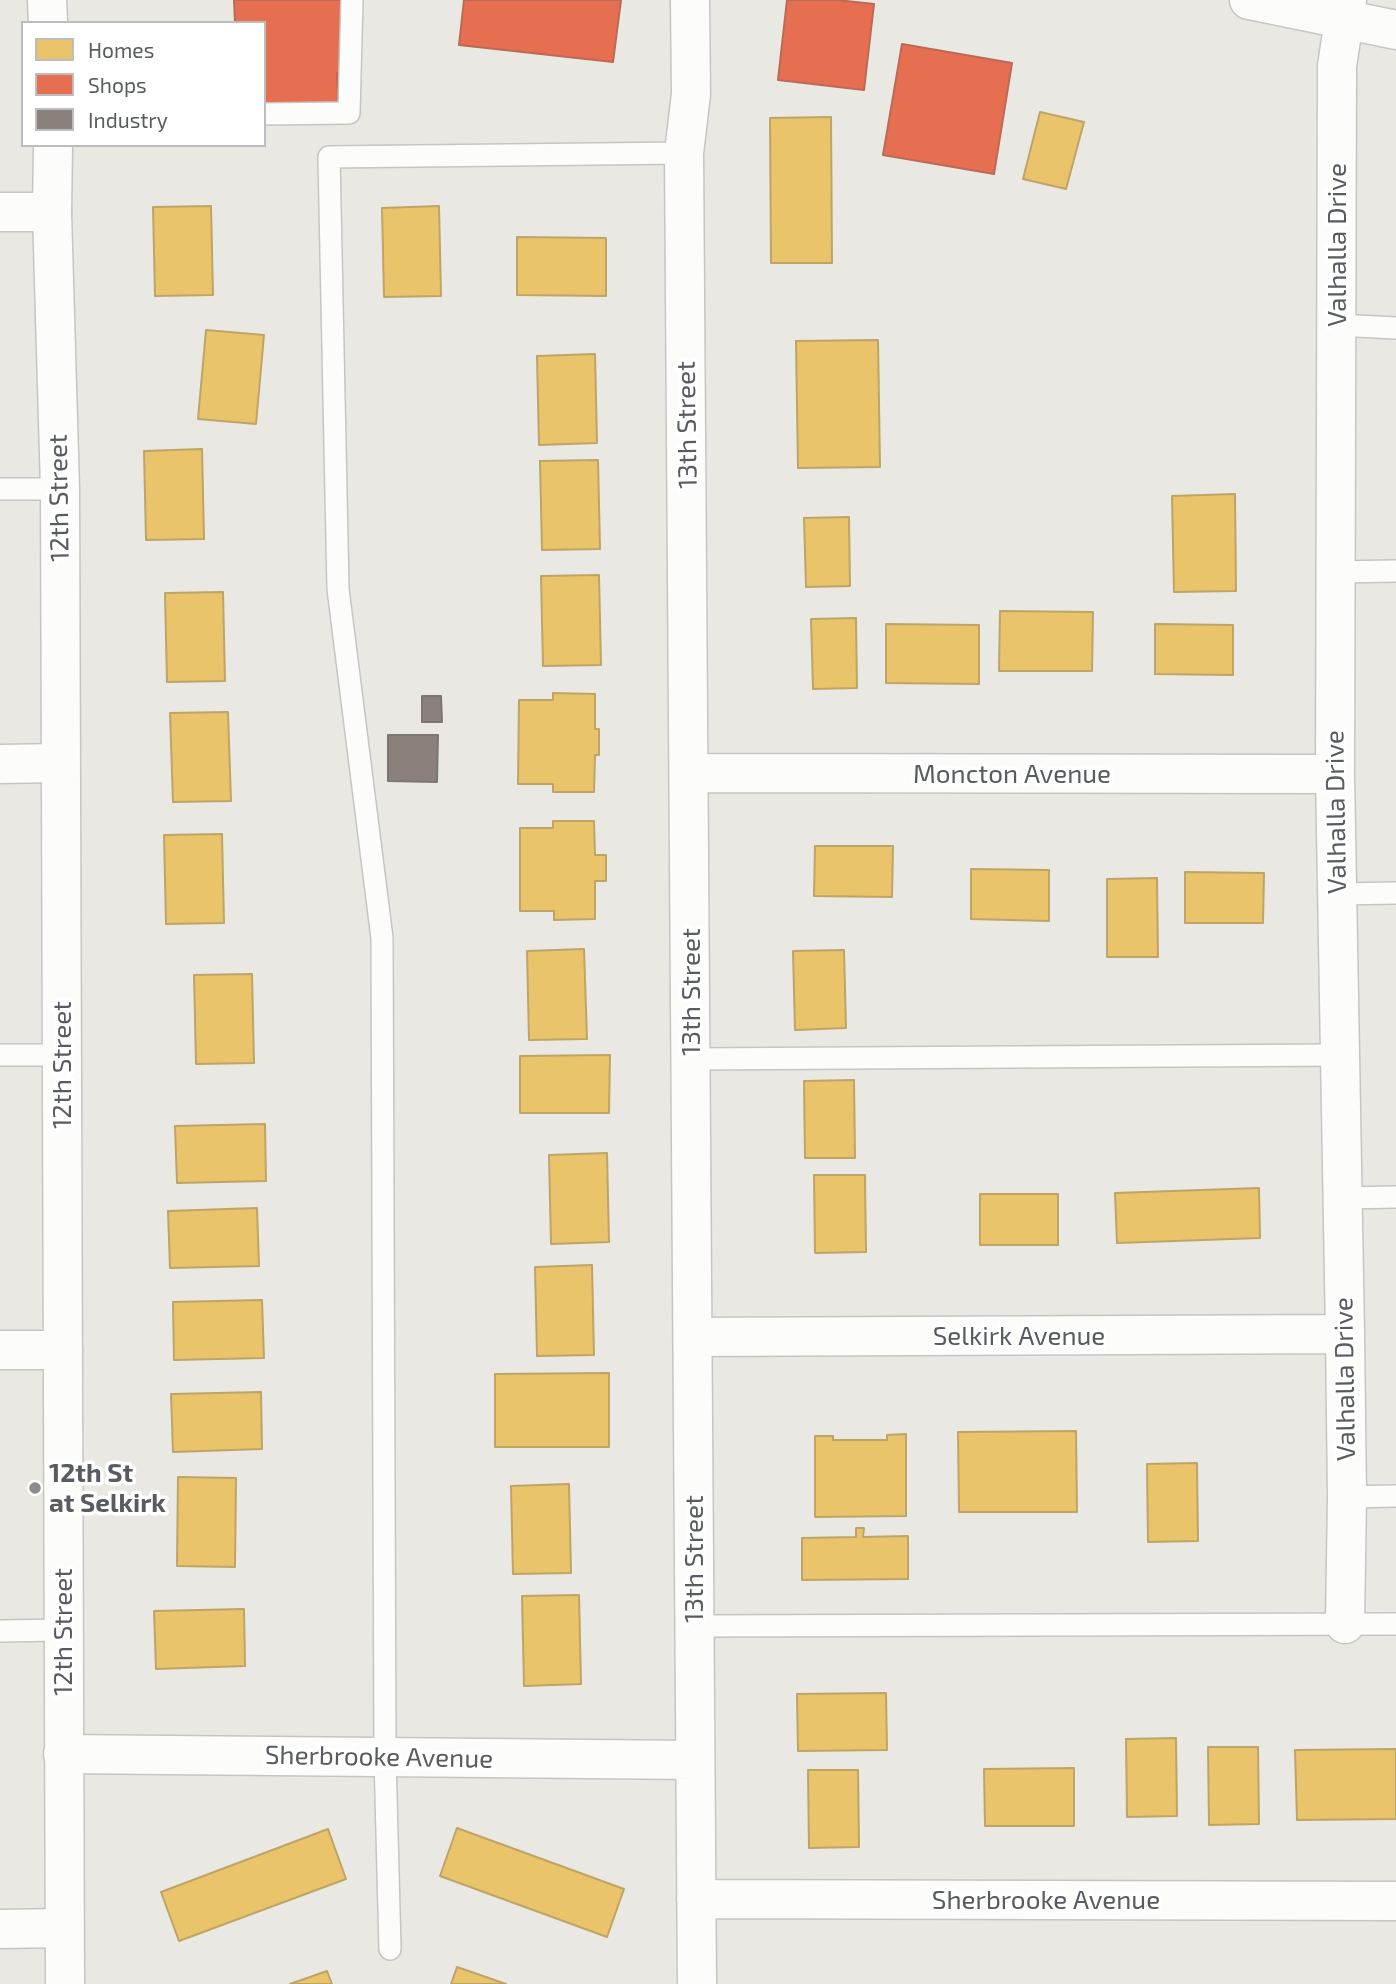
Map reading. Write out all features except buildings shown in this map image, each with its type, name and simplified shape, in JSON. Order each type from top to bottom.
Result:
[{"type":"street","points":[[47,0],[48,21]]},
{"type":"street","name":"13th Street","points":[[690,0],[691,94],[684,153],[697,1984]]},
{"type":"street","points":[[1249,0],[1345,9],[1396,30]]},
{"type":"street","name":"Valhalla Drive","points":[[1345,9],[1337,66],[1335,572],[1335,774],[1347,1497],[1345,1624]]},
{"type":"street","name":"12th Street","points":[[54,147],[52,212],[60,489],[65,1984]]},
{"type":"street","points":[[0,212],[52,212]]},
{"type":"street","points":[[0,764],[60,763]]},
{"type":"street","name":"Moncton Avenue","points":[[690,773],[1335,774]]},
{"type":"street","name":"Selkirk Avenue","points":[[694,1337],[1345,1334]]},
{"type":"street","points":[[0,1350],[62,1350]]},
{"type":"street","name":"Sherbrooke Avenue","points":[[64,1754],[695,1760]]},
{"type":"street","name":"Sherbrooke Avenue","points":[[696,1899],[1396,1901]]},
{"type":"street","points":[[0,1929],[65,1928]]},
{"type":"lane","points":[[266,114],[349,113],[352,0]]},
{"type":"lane","points":[[390,1949],[385,1757],[382,938],[338,589],[329,157],[684,153]]},
{"type":"lane","points":[[1336,325],[1396,328]]},
{"type":"lane","points":[[0,489],[60,489]]},
{"type":"lane","points":[[1335,572],[1396,571]]},
{"type":"lane","points":[[1337,894],[1396,893]]},
{"type":"lane","points":[[0,1055],[61,1055]]},
{"type":"lane","points":[[692,1059],[1340,1055]]},
{"type":"lane","points":[[1343,1198],[1396,1197]]},
{"type":"lane","points":[[1347,1497],[1396,1496]]},
{"type":"lane","points":[[695,1626],[1396,1624]]},
{"type":"lane","points":[[0,1631],[63,1630]]},
{"type":"place","name":"12th St at Selkirk","points":[[35,1488]]}]
